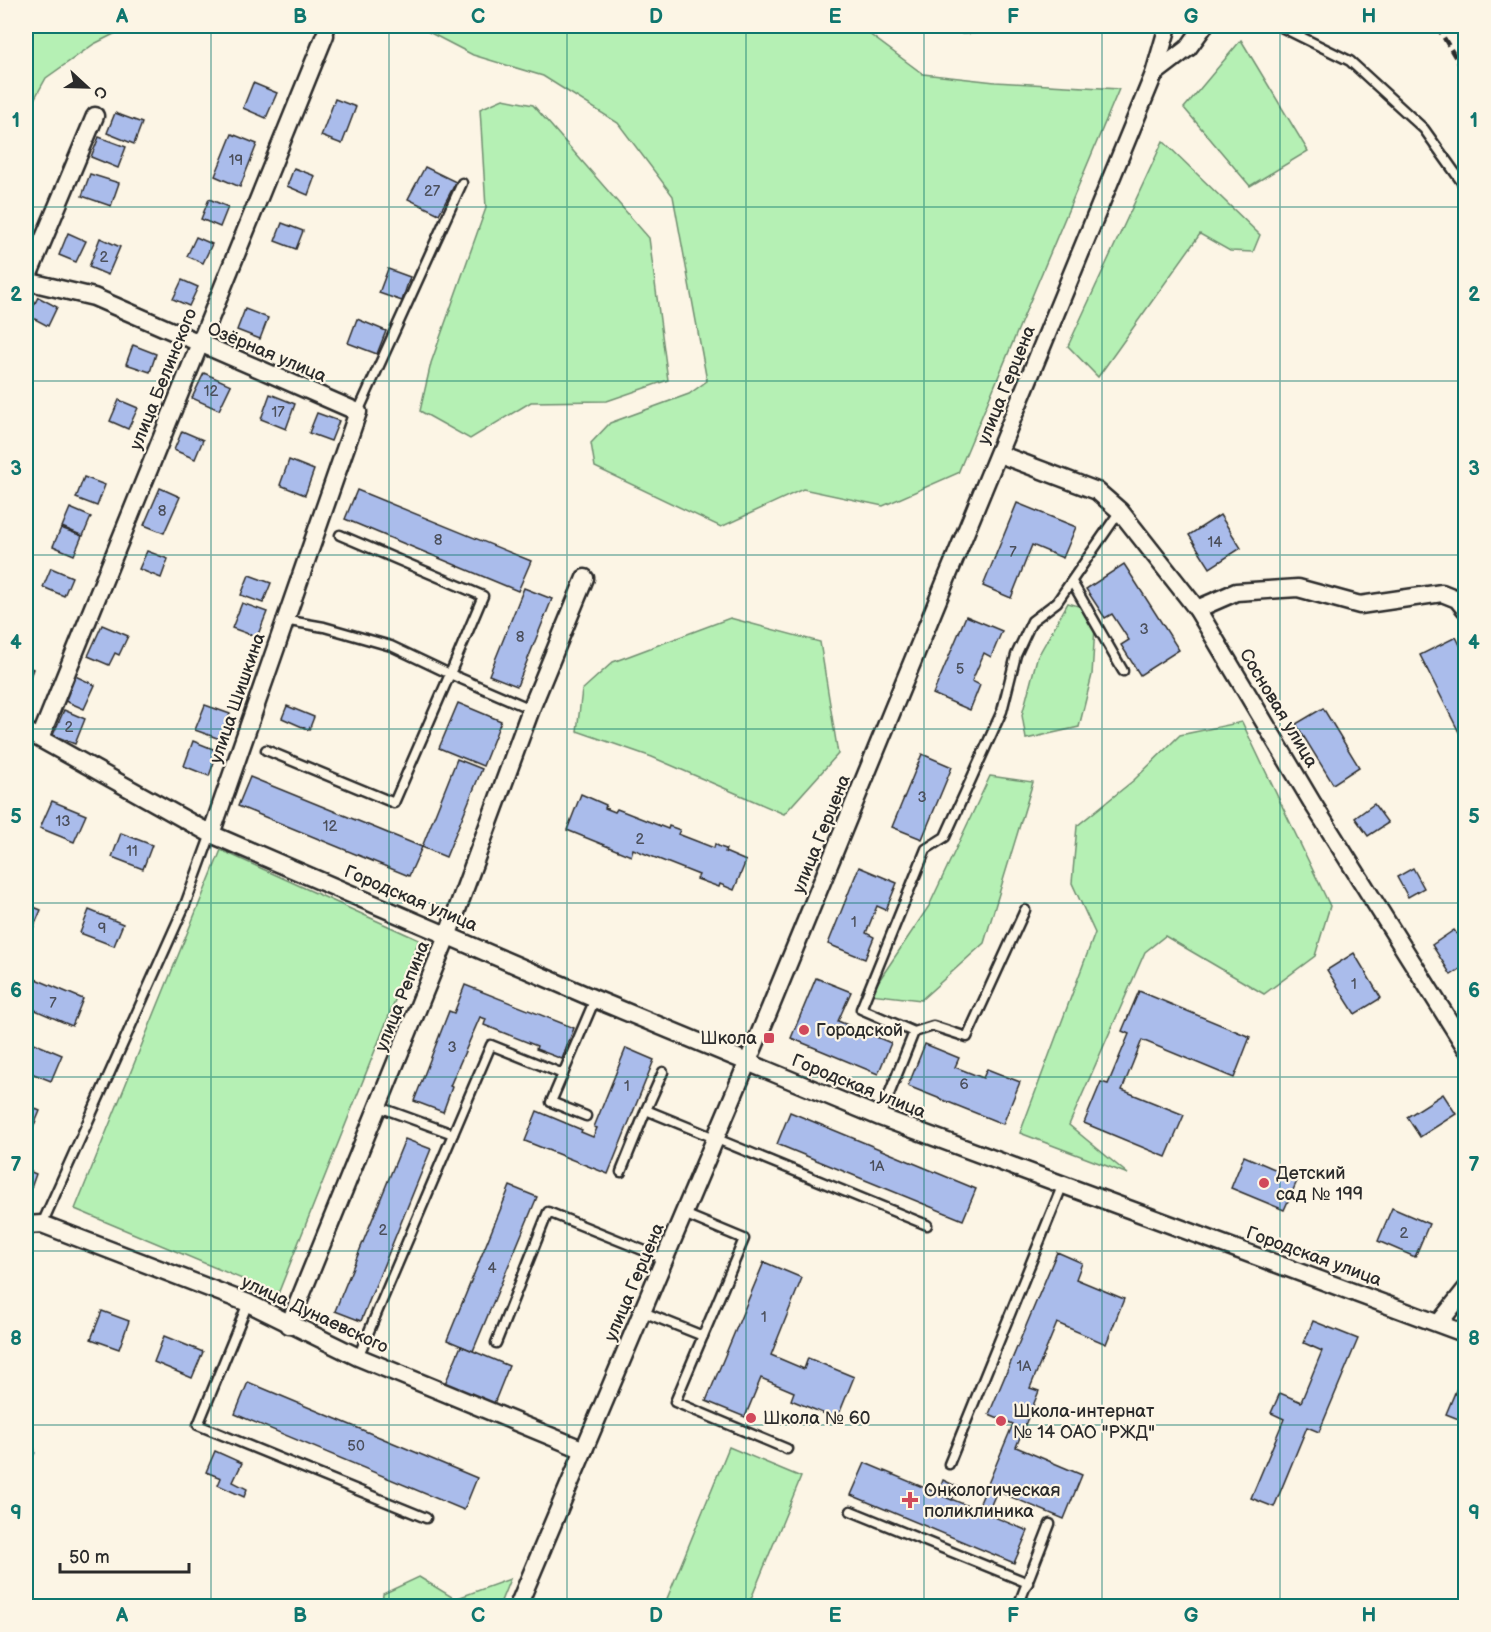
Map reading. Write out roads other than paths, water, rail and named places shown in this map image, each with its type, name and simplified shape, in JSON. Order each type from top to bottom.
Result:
[{"type":"street","name":"улица Герцена","points":[[519,1606],[716,1139],[999,454],[1154,74],[1168,26]]},
{"type":"street","points":[[1154,74],[1188,48],[1204,26]]},
{"type":"street","name":"улица Белинского","points":[[33,734],[198,344],[325,35]]},
{"type":"street","points":[[26,281],[95,116]]},
{"type":"street","name":"Озёрная улица","points":[[26,281],[94,297],[358,412]]},
{"type":"street","name":"улица Шишкина","points":[[211,834],[358,412]]},
{"type":"street","name":"Сосновая улица","points":[[999,454],[1097,491],[1120,511],[1197,609],[1313,804],[1466,1048]]},
{"type":"street","name":"улица Репина","points":[[289,1325],[448,934],[531,709],[585,578]]},
{"type":"street","points":[[1197,609],[1236,592],[1298,588],[1360,605],[1442,593],[1463,601]]},
{"type":"street","name":"Городская улица","points":[[33,734],[211,834],[595,999],[880,1117],[1466,1334]]},
{"type":"street","name":"улица Дунаевского","points":[[34,1225],[248,1303],[358,1357],[584,1450]]},
{"type":"street","points":[[1439,1323],[1466,1289]]},
{"type":"lane","points":[[1279,26],[1350,61],[1424,129],[1466,188]]},
{"type":"lane","name":"улица Шишкина","points":[[358,412],[462,183]]},
{"type":"lane","points":[[1025,910],[967,1037],[933,1026],[914,1032],[861,1009],[926,849],[945,837],[1002,711],[1016,656],[1032,621],[1057,602],[1120,511]]},
{"type":"lane","points":[[266,750],[394,803],[483,596],[340,535]]},
{"type":"lane","points":[[1072,582],[1124,671]]},
{"type":"lane","points":[[284,620],[324,627],[391,646],[531,709]]},
{"type":"lane","name":"улица Шишкина","points":[[34,1225],[185,905],[211,834]]},
{"type":"lane","points":[[586,1116],[551,1102],[595,999]]},
{"type":"lane","points":[[880,1117],[914,1032]]},
{"type":"lane","points":[[358,1357],[491,1045],[563,1074]]},
{"type":"lane","points":[[621,1172],[663,1072]]},
{"type":"lane","points":[[379,1107],[453,1134]]},
{"type":"lane","points":[[646,1110],[927,1225]]},
{"type":"lane","points":[[949,1464],[1063,1184]]},
{"type":"lane","points":[[496,1343],[548,1212],[665,1259]]},
{"type":"lane","points":[[684,1214],[744,1239],[675,1402],[787,1449]]},
{"type":"lane","points":[[248,1303],[198,1425],[426,1518]]},
{"type":"lane","points":[[643,1312],[703,1336]]},
{"type":"lane","points":[[851,1511],[1028,1583]]},
{"type":"lane","points":[[1018,1606],[1050,1524]]},
{"type":"water","points":[[26,1383],[35,1453],[26,1467]]},
{"type":"railway","points":[[1437,26],[1466,75]]},
{"type":"place","name":"Городской","points":[[804,1030]]},
{"type":"place","name":"Школа","points":[[769,1038]]},
{"type":"place","name":"Детский сад № 199","points":[[1264,1183]]},
{"type":"place","name":"Школа № 60","points":[[751,1418]]},
{"type":"place","name":"Школа-интернат № 14 ОАО \"РЖД\"","points":[[1001,1421]]},
{"type":"place","name":"Онкологическая поликлиника","points":[[910,1500]]}]
